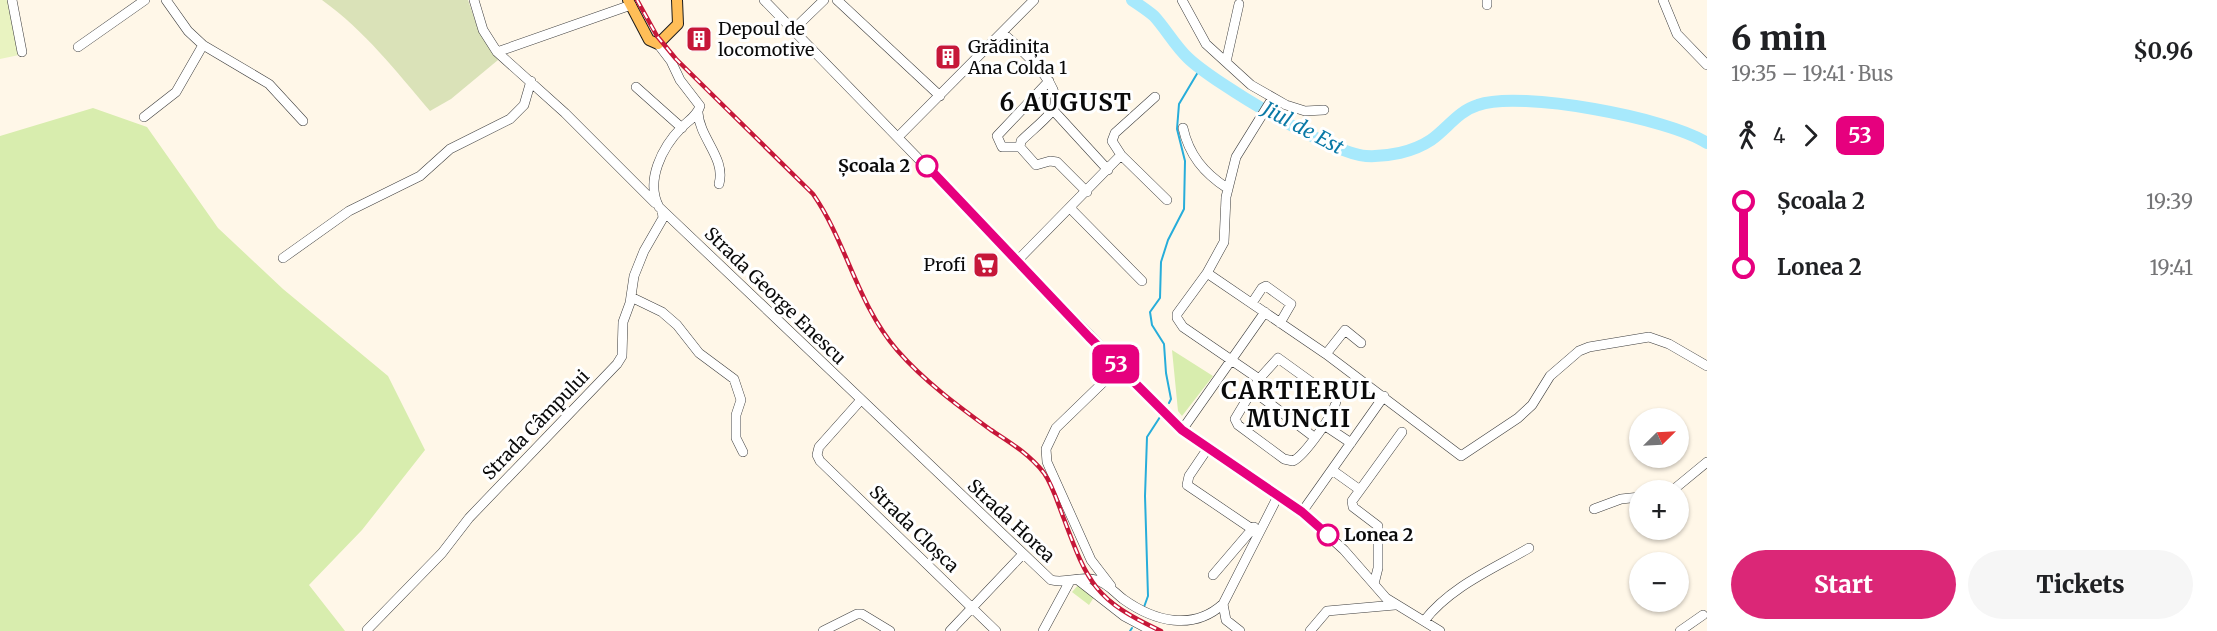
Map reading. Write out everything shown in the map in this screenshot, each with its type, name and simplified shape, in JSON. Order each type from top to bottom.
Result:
[{"type":"main road","points":[[629,3],[649,40],[658,44],[678,24],[677,0]]},
{"type":"street","points":[[12,0],[22,52]]},
{"type":"street","points":[[78,47],[145,0]]},
{"type":"street","points":[[166,0],[188,31],[203,45],[268,84],[303,121]]},
{"type":"street","name":"Strada George Enescu","points":[[474,0],[483,30],[500,54],[531,81],[860,401]]},
{"type":"street","points":[[764,0],[899,136],[1182,430],[1276,500],[1302,512],[1344,550],[1395,605],[1440,631]]},
{"type":"street","points":[[793,30],[824,0]]},
{"type":"street","points":[[837,0],[940,96]]},
{"type":"street","points":[[899,136],[1004,33],[1034,0]]},
{"type":"street","points":[[1182,0],[1206,44],[1268,106],[1305,111],[1324,110]]},
{"type":"street","points":[[1663,0],[1677,34],[1707,64]]},
{"type":"street","points":[[500,54],[629,3]]},
{"type":"street","points":[[1226,62],[1239,4]]},
{"type":"street","points":[[1004,33],[1049,81],[1055,99],[1053,110],[1021,141],[1020,147]]},
{"type":"street","points":[[658,44],[672,61],[680,80],[699,102],[699,127],[720,167],[719,184]]},
{"type":"street","points":[[144,117],[176,92],[203,45]]},
{"type":"street","points":[[283,258],[349,211],[420,176],[450,149],[510,119],[524,105],[531,81]]},
{"type":"street","points":[[1049,81],[997,136],[1002,147],[1020,147],[1036,165],[1050,161],[1057,162],[1087,192]]},
{"type":"street","points":[[636,87],[682,128]]},
{"type":"street","points":[[1155,97],[1112,137],[1114,146],[1121,155],[1167,200]]},
{"type":"street","points":[[1259,379],[1183,327],[1177,314],[1207,273],[1224,242],[1227,188],[1240,147],[1268,106]]},
{"type":"street","points":[[1053,110],[1108,170]]},
{"type":"street","points":[[663,211],[654,197],[654,178],[667,148],[682,128],[698,113]]},
{"type":"street","points":[[1183,128],[1187,144],[1197,161],[1212,179],[1227,188]]},
{"type":"street","points":[[1017,261],[1071,209],[1121,155]]},
{"type":"street","points":[[1071,209],[1142,282]]},
{"type":"street","name":"Strada Câmpului","points":[[367,630],[442,553],[469,518],[617,364],[622,356],[623,322],[632,297],[636,270],[663,218],[663,211]]},
{"type":"street","points":[[1207,273],[1326,354],[1461,456],[1485,443],[1518,418],[1532,405],[1550,376],[1570,358],[1589,346],[1649,337],[1669,344],[1707,366]]},
{"type":"street","points":[[1252,303],[1262,288],[1266,286],[1291,304],[1280,323]]},
{"type":"street","points":[[632,297],[662,312],[676,324],[699,353],[734,379],[741,400],[736,415],[736,438],[743,452]]},
{"type":"street","points":[[1182,430],[1265,312]]},
{"type":"street","points":[[1326,354],[1345,330],[1361,343]]},
{"type":"street","points":[[1275,359],[1284,361],[1336,400],[1335,407],[1324,425],[1298,459],[1289,461],[1238,425],[1236,417],[1259,379],[1275,359]]},
{"type":"street","points":[[1119,367],[1056,428],[1046,449],[1047,462],[1091,560],[1119,596]]},
{"type":"street","points":[[1252,390],[1314,437]]},
{"type":"street","points":[[1302,512],[1384,396]]},
{"type":"street","name":"Strada Cloșca","points":[[860,401],[819,447],[817,451],[820,461],[996,631]]},
{"type":"street","name":"Strada Horea","points":[[860,401],[1051,580],[1096,580],[1138,610],[1178,626],[1197,625],[1211,618],[1223,604]]},
{"type":"street","points":[[1324,425],[1351,443]]},
{"type":"street","points":[[1374,584],[1378,568],[1378,526],[1353,507],[1352,501],[1402,432]]},
{"type":"street","points":[[1208,448],[1189,476],[1187,485],[1252,529]]},
{"type":"street","points":[[1685,480],[1707,462]]},
{"type":"street","points":[[1332,470],[1360,490]]},
{"type":"street","points":[[1594,509],[1629,498]]},
{"type":"street","points":[[1213,575],[1276,500]]},
{"type":"street","points":[[1240,631],[1226,620],[1223,604],[1276,500]]},
{"type":"street","points":[[1424,621],[1439,603],[1471,580],[1529,548]]},
{"type":"street","points":[[950,631],[1022,555]]},
{"type":"street","points":[[1043,631],[1074,581],[1124,616],[1152,631]]},
{"type":"street","points":[[1310,631],[1327,611],[1395,605]]},
{"type":"street","points":[[823,631],[857,614],[862,614],[890,631]]},
{"type":"street","points":[[1680,631],[1703,615]]},
{"type":"green space","points":[[0,0],[8,0],[19,55],[0,59]]},
{"type":"green space","points":[[322,0],[468,0],[479,32],[498,60],[451,99],[430,111],[366,38]]},
{"type":"green space","points":[[93,108],[147,127],[218,228],[283,289],[388,376],[425,450],[362,530],[309,585],[345,631],[0,631],[0,136]]},
{"type":"green space","points":[[1172,350],[1213,376],[1182,416],[1178,411]]},
{"type":"green space","points":[[1080,583],[1094,597],[1089,605],[1072,592]]},
{"type":"waterway","name":"Jiul de Est","points":[[1132,0],[1154,16],[1188,58],[1222,84],[1302,131],[1350,152],[1366,156],[1391,155],[1408,151],[1437,136],[1471,108],[1498,101],[1559,104],[1629,116],[1661,124],[1707,143]]},
{"type":"waterway","points":[[1169,403],[1171,399],[1164,344],[1152,325],[1150,312],[1160,298],[1161,262],[1168,240],[1184,209],[1185,161],[1177,129],[1179,104],[1201,67]]},
{"type":"waterway","points":[[1144,607],[1148,596],[1145,496],[1147,437],[1160,417]]},
{"type":"railway","points":[[637,0],[657,36],[676,59],[813,194],[835,233],[872,313],[897,350],[942,393],[1019,449],[1038,466],[1050,484],[1080,560],[1097,588],[1122,610],[1161,631]]},
{"type":"bus line","name":"53","points":[[927,166],[1089,337],[1182,430],[1302,512],[1328,535]]},
{"type":"place","name":"Depoul de locomotive","points":[[699,39]]},
{"type":"place","name":"Grădinița Ana Colda 1","points":[[948,57]]},
{"type":"place","name":"Școala 2","points":[[927,166]]},
{"type":"place","name":"Profi","points":[[986,265]]},
{"type":"place","name":"Lonea 2","points":[[1328,535]]},
{"type":"district","name":"6 AUGUST","points":[[1066,103]]},
{"type":"district","name":"CARTIERUL MUNCII","points":[[1299,405]]}]
